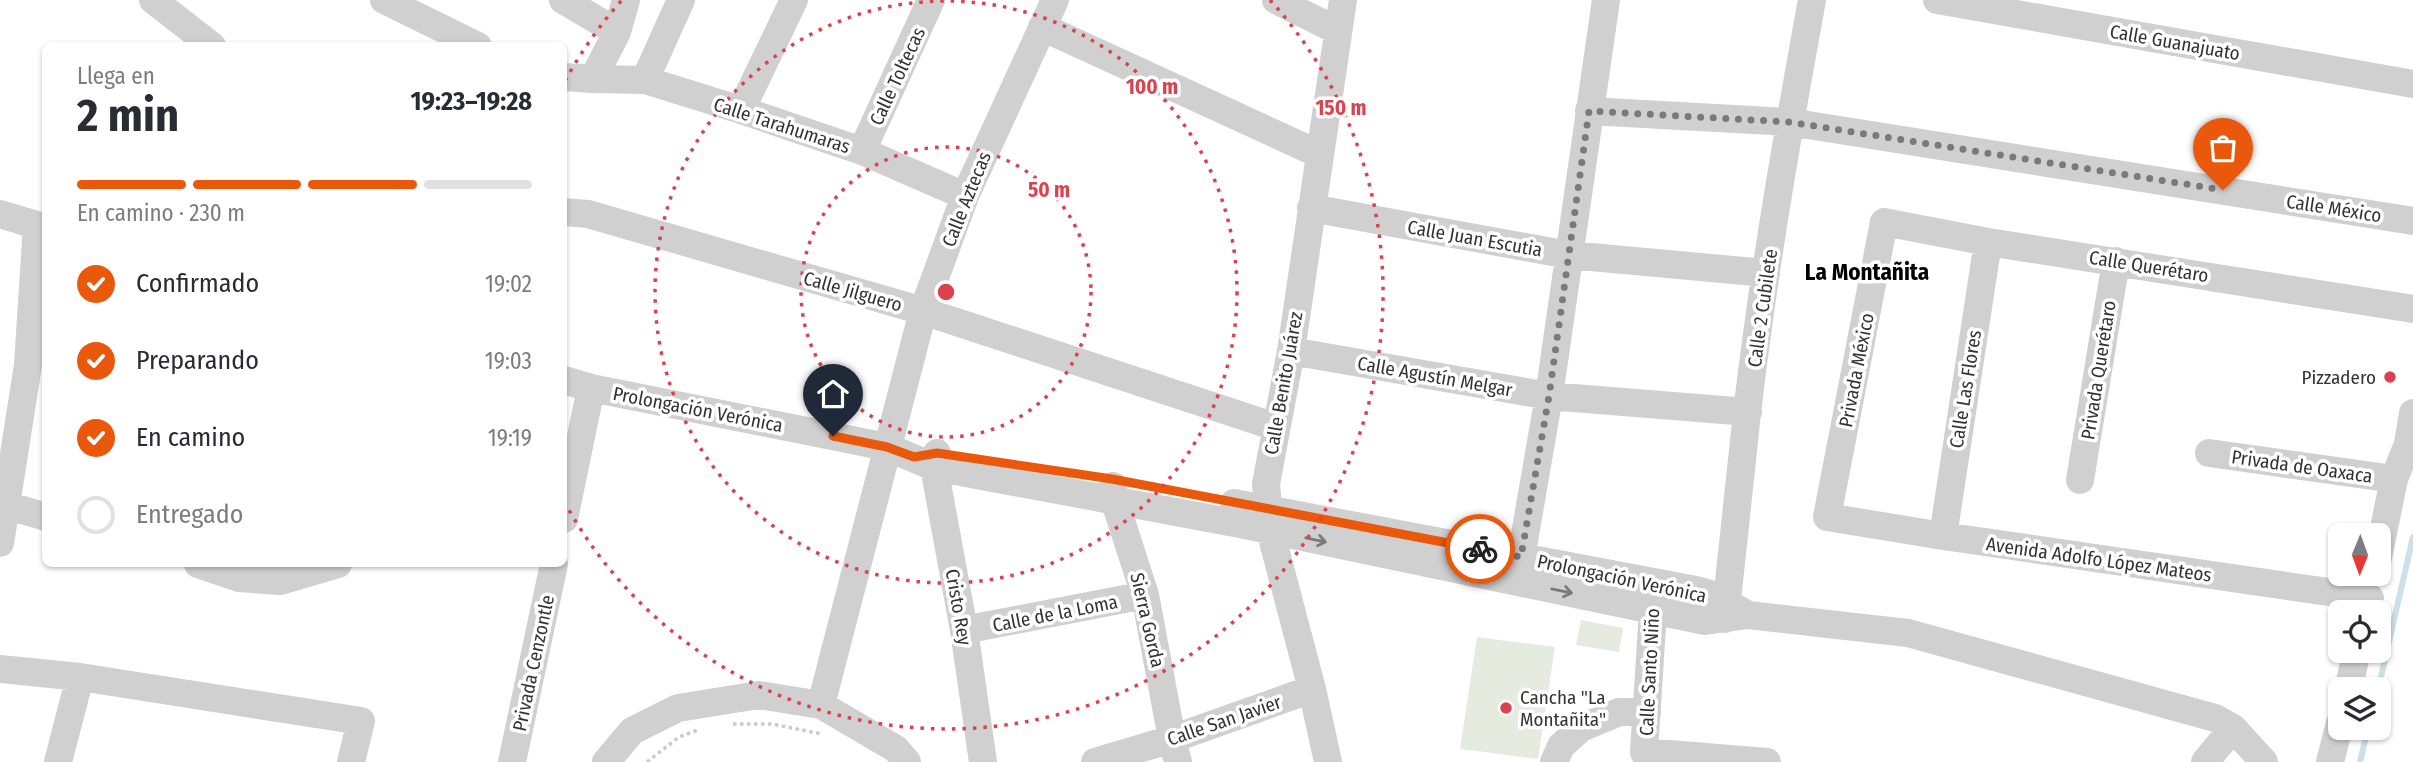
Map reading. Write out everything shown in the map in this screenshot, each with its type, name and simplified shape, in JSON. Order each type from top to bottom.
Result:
[{"type":"street","points":[[153,0],[207,42]]},
{"type":"street","points":[[384,0],[470,42]]},
{"type":"street","points":[[563,0],[617,32]]},
{"type":"street","points":[[567,78],[593,79],[617,32],[626,0]]},
{"type":"street","points":[[645,80],[681,0]]},
{"type":"street","points":[[741,110],[794,0]]},
{"type":"street","name":"Calle Toltecas","points":[[862,151],[931,0]]},
{"type":"street","name":"Calle Aztecas","points":[[821,705],[923,311],[965,195],[1055,0]]},
{"type":"street","points":[[1276,0],[1338,31]]},
{"type":"street","name":"Calle Benito Juárez","points":[[1328,762],[1268,520],[1266,484],[1291,351],[1343,0]]},
{"type":"street","points":[[1519,569],[1549,396],[1606,0]]},
{"type":"street","name":"Calle 2 Cubilete","points":[[1734,612],[1748,412],[1789,122],[1812,0]]},
{"type":"street","name":"Calle Guanajuato","points":[[1937,0],[2413,84]]},
{"type":"street","points":[[1042,27],[1319,154]]},
{"type":"street","name":"Calle Tarahumaras","points":[[593,79],[645,80],[862,151],[965,195]]},
{"type":"street","name":"Calle México","points":[[1589,111],[1789,122],[2413,220]]},
{"type":"street","name":"Calle Juan Escutia","points":[[1311,208],[1569,255],[1766,273]]},
{"type":"street","name":"Calle Jilguero","points":[[576,213],[923,311],[1276,427]]},
{"type":"street","points":[[0,214],[41,227],[37,367],[9,427],[6,505],[0,543]]},
{"type":"street","name":"Calle Querétaro","points":[[1884,222],[1988,242],[2413,309]]},
{"type":"street","name":"Privada México","points":[[1827,517],[1884,222]]},
{"type":"street","name":"Calle Las Flores","points":[[1943,536],[1988,242]]},
{"type":"street","name":"Privada Querétaro","points":[[2080,480],[2116,261]]},
{"type":"street","name":"Calle Agustín Melgar","points":[[1291,351],[1549,396],[1748,412]]},
{"type":"street","name":"Prolongación Verónica","points":[[567,381],[591,388],[887,447],[928,459],[1113,489],[1519,569],[1656,581],[1696,590],[1734,612],[1908,633],[2215,718],[2233,729],[2264,762]]},
{"type":"street","points":[[567,504],[591,388]]},
{"type":"street","points":[[2385,523],[2394,479],[2408,444],[2413,413]]},
{"type":"street","name":"Privada de Oaxaca","points":[[2209,453],[2394,479]]},
{"type":"street","name":"Cristo Rey","points":[[928,459],[964,630],[983,762]]},
{"type":"street","name":"Sierra Gorda","points":[[1113,489],[1145,595],[1175,750]]},
{"type":"street","points":[[6,505],[42,516]]},
{"type":"street","name":"Avenida Adolfo López Mateos","points":[[1827,517],[1943,536],[2371,595]]},
{"type":"street","points":[[207,567],[239,578],[280,581],[328,567]]},
{"type":"street","name":"Privada Cenzontle","points":[[512,762],[553,567]]},
{"type":"street","name":"Prolongación Verónica","points":[[1519,569],[1652,610],[1705,621],[1734,612]]},
{"type":"street","name":"Calle Santo Niño","points":[[1647,757],[1652,610],[1656,581]]},
{"type":"street","name":"Calle de la Loma","points":[[964,630],[1145,595]]},
{"type":"street","points":[[0,669],[80,677],[361,721],[351,762]]},
{"type":"street","points":[[58,762],[80,677]]},
{"type":"street","name":"Calle San Javier","points":[[1095,762],[1175,750],[1312,689]]},
{"type":"street","points":[[606,762],[632,731],[678,708],[759,695],[821,705],[896,749],[907,762]]},
{"type":"street","points":[[1554,762],[1561,746],[1581,728],[1619,712],[1647,712]]},
{"type":"street","points":[[2205,762],[2233,729]]},
{"type":"street","points":[[2330,762],[2336,740]]},
{"type":"street","points":[[1647,757],[1767,762]]},
{"type":"path","points":[[725,724],[772,724],[823,734]]},
{"type":"path","points":[[648,762],[679,737],[702,729]]},
{"type":"shaded area","points":[[1581,620],[1623,628],[1619,652],[1576,645]]},
{"type":"shaded area","name":"Cancha \"La Montañita\"","points":[[1477,637],[1555,647],[1538,759],[1460,749]]},
{"type":"waterway","points":[[2381,677],[2413,537]]},
{"type":"waterway","points":[[2360,762],[2365,740]]},
{"type":"way so far","points":[[1480,549],[1521,557],[1549,396],[1589,111],[1789,122],[2223,190]]},
{"type":"place","name":"Pizzadero","points":[[2390,377]]},
{"type":"place","name":"Cancha \"La Montañita\"","points":[[1506,708]]},
{"type":"district","name":"La Montañita","points":[[1867,272]]},
{"type":"route","points":[[833,436],[887,447],[914,457],[937,453],[1112,479],[1480,549]]}]
